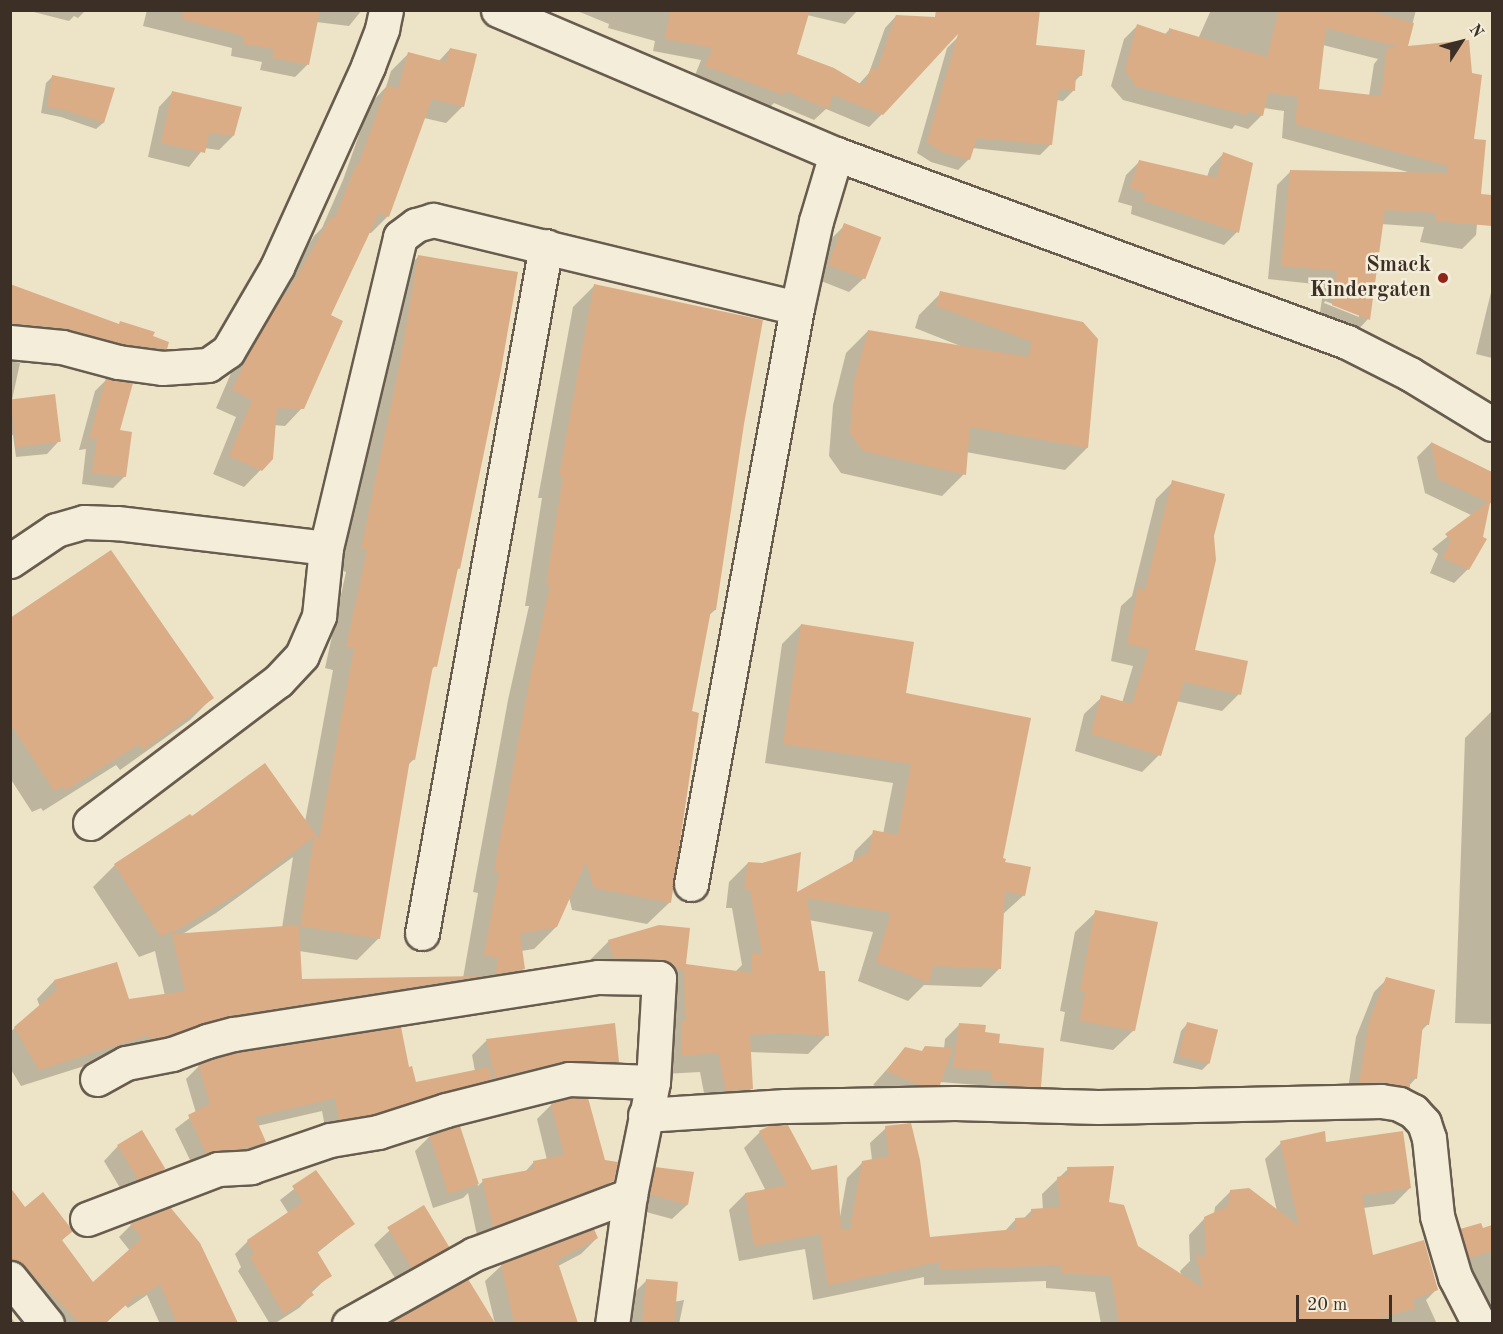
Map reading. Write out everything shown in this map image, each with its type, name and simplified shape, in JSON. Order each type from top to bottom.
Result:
[{"type":"street","points":[[10,342],[62,348],[118,362],[162,368],[208,365],[228,351],[277,267],[368,66],[382,29],[386,10]]},
{"type":"street","points":[[498,10],[836,154],[1347,342],[1410,374],[1492,424]]},
{"type":"street","points":[[692,884],[797,308],[816,221],[836,154]]},
{"type":"street","points":[[90,823],[278,681],[302,655],[319,616],[326,548],[400,237],[416,225],[433,220],[797,308]]},
{"type":"street","points":[[422,933],[546,246]]},
{"type":"street","points":[[10,561],[56,530],[84,522],[117,523],[326,548]]},
{"type":"street","points":[[97,1079],[126,1063],[172,1054],[234,1034],[598,977],[659,978],[653,1082],[630,1195],[612,1323]]},
{"type":"street","points":[[87,1219],[218,1169],[250,1167],[330,1140],[378,1132],[446,1110],[569,1079],[653,1082]]},
{"type":"street","points":[[645,1115],[786,1106],[954,1103],[1098,1107],[1256,1106],[1381,1101],[1399,1104],[1413,1111],[1424,1123],[1429,1137],[1437,1216],[1455,1277],[1479,1323]]},
{"type":"street","points":[[350,1323],[474,1254],[630,1195]]},
{"type":"street","points":[[10,1278],[33,1319]]},
{"type":"building","points":[[183,10],[320,10],[309,65],[272,58],[274,49],[243,44],[244,36],[182,19]]},
{"type":"building","points":[[670,10],[810,10],[797,54],[834,68],[864,86],[871,68],[877,70],[896,15],[935,17],[936,10],[1040,10],[1036,45],[1085,50],[1082,76],[1076,75],[1075,91],[1059,89],[1052,145],[977,138],[970,160],[942,152],[927,142],[958,34],[883,115],[833,95],[828,109],[785,91],[784,95],[705,66],[712,48],[665,39]]},
{"type":"building","points":[[1279,10],[1367,10],[1414,23],[1408,46],[1469,40],[1472,73],[1482,75],[1474,139],[1486,140],[1481,194],[1492,195],[1492,226],[1435,221],[1437,213],[1385,210],[1370,320],[1332,305],[1337,271],[1281,266],[1290,170],[1447,173],[1448,166],[1295,124],[1298,97],[1268,93],[1263,116],[1248,111],[1247,115],[1137,87],[1125,71],[1137,24],[1169,35],[1169,28],[1267,57]],"holes":[[[1326,28],[1399,47],[1387,48],[1381,96],[1319,89]]]},
{"type":"building","points":[[450,48],[477,54],[464,107],[432,99],[389,217],[379,213],[331,315],[343,321],[304,409],[277,408],[273,459],[262,471],[229,456],[252,400],[232,390],[249,353],[283,293],[286,295],[331,217],[335,218],[356,165],[358,166],[387,85],[398,89],[408,52],[446,62]]},
{"type":"building","points":[[52,75],[115,88],[104,123],[47,106]]},
{"type":"building","points":[[172,91],[242,107],[234,136],[209,133],[205,153],[161,143]]},
{"type":"building","points":[[1223,152],[1253,163],[1239,233],[1144,201],[1145,193],[1130,188],[1139,160],[1217,178]]},
{"type":"building","points":[[844,223],[881,237],[865,279],[828,265]]},
{"type":"building","points":[[418,255],[518,272],[501,370],[460,569],[458,568],[437,667],[433,666],[415,760],[410,759],[380,939],[300,926],[314,837],[240,892],[172,933],[171,931],[161,937],[114,864],[190,814],[192,816],[265,763],[319,839],[354,648],[346,647],[367,550],[361,549],[401,357]]},
{"type":"building","points":[[10,284],[119,324],[120,321],[155,332],[153,336],[169,342],[167,349],[122,344],[64,328],[10,323]]},
{"type":"building","points":[[594,284],[763,320],[744,424],[716,610],[711,610],[692,711],[699,713],[671,903],[594,888],[586,862],[557,927],[520,934],[525,969],[496,974],[497,958],[484,955],[499,872],[494,871],[550,585],[546,584],[563,477],[559,476]]},
{"type":"building","points":[[940,291],[1083,322],[1098,339],[1088,448],[970,427],[966,475],[863,451],[850,433],[854,382],[868,330],[1028,357],[1032,342],[936,306]]},
{"type":"building","points":[[106,378],[133,383],[120,430],[132,432],[126,477],[92,473],[97,438],[89,439]]},
{"type":"building","points":[[55,394],[61,442],[16,447],[10,399]]},
{"type":"building","points":[[1431,442],[1492,472],[1492,504],[1490,503],[1483,537],[1487,539],[1469,570],[1443,558],[1451,540],[1445,534],[1488,502],[1438,479]]},
{"type":"building","points":[[1172,480],[1225,494],[1214,536],[1216,560],[1195,650],[1248,661],[1241,695],[1184,682],[1161,756],[1091,734],[1101,695],[1132,704],[1149,649],[1127,644],[1138,588],[1145,590]]},
{"type":"building","points":[[111,550],[214,698],[143,750],[139,744],[66,790],[63,787],[54,791],[10,723],[10,618]]},
{"type":"building","points":[[801,624],[914,642],[906,693],[1031,718],[1003,858],[1006,859],[1005,862],[1031,867],[1025,896],[1005,891],[1001,969],[933,966],[929,983],[876,962],[891,913],[807,898],[819,971],[825,971],[829,1036],[782,1033],[750,1035],[753,1089],[726,1091],[718,1053],[682,1056],[681,1022],[685,1022],[684,970],[675,968],[660,959],[613,958],[608,940],[659,925],[690,928],[686,964],[752,973],[751,954],[762,953],[750,890],[744,889],[748,862],[762,863],[801,852],[797,892],[869,852],[873,830],[898,835],[911,764],[783,744]]},
{"type":"building","points":[[1095,910],[1158,922],[1135,1031],[1080,1021],[1085,992],[1080,991]]},
{"type":"building","points":[[299,925],[302,979],[481,976],[229,1016],[167,1036],[150,1039],[149,1035],[39,1070],[14,1027],[57,990],[54,980],[117,962],[129,999],[185,991],[172,934]]},
{"type":"building","points":[[1386,977],[1435,990],[1429,1025],[1423,1024],[1417,1079],[1410,1077],[1410,1088],[1384,1082],[1359,1083],[1369,1022]]},
{"type":"building","points":[[1187,1022],[1218,1030],[1210,1064],[1179,1056]]},
{"type":"building","points":[[615,1023],[619,1062],[565,1061],[495,1078],[486,1039]]},
{"type":"building","points":[[959,1023],[986,1025],[985,1032],[1000,1034],[999,1043],[1044,1048],[1041,1087],[1006,1086],[1007,1082],[990,1080],[992,1071],[953,1068]]},
{"type":"building","points":[[401,1027],[409,1067],[412,1066],[416,1082],[489,1067],[492,1079],[374,1114],[339,1120],[335,1098],[255,1117],[266,1142],[247,1148],[206,1153],[188,1115],[210,1104],[198,1064],[238,1052]]},
{"type":"building","points":[[925,1046],[953,1048],[940,1085],[919,1085],[886,1071],[905,1047],[922,1051]]},
{"type":"building","points":[[571,1098],[588,1098],[605,1160],[618,1162],[614,1181],[493,1227],[482,1179],[534,1169],[533,1161],[564,1155],[551,1103]]},
{"type":"building","points":[[911,1123],[920,1160],[930,1237],[1016,1229],[1015,1218],[1031,1217],[1031,1209],[1060,1207],[1057,1177],[1068,1175],[1067,1167],[1114,1166],[1109,1202],[1124,1205],[1138,1246],[1203,1288],[1196,1253],[1206,1259],[1204,1217],[1228,1206],[1230,1190],[1249,1188],[1299,1226],[1280,1141],[1325,1131],[1326,1142],[1403,1131],[1411,1188],[1362,1195],[1373,1255],[1424,1240],[1438,1290],[1412,1300],[1416,1308],[1380,1318],[1382,1323],[1119,1323],[1111,1276],[1061,1273],[1061,1265],[939,1270],[939,1262],[828,1285],[820,1234],[754,1246],[745,1193],[787,1185],[759,1131],[769,1126],[788,1125],[812,1170],[837,1165],[841,1230],[850,1230],[862,1161],[889,1156],[885,1126]]},
{"type":"building","points":[[460,1126],[479,1184],[448,1194],[430,1136]]},
{"type":"building","points":[[142,1130],[165,1169],[140,1184],[117,1145]]},
{"type":"building","points":[[655,1167],[694,1172],[688,1205],[649,1194]]},
{"type":"building","points":[[316,1170],[355,1224],[317,1251],[332,1276],[310,1290],[314,1295],[284,1314],[250,1257],[254,1254],[247,1240],[303,1202],[292,1186]]},
{"type":"building","points":[[10,1187],[25,1207],[43,1192],[73,1231],[62,1240],[93,1282],[142,1238],[130,1224],[170,1207],[200,1243],[238,1323],[177,1323],[160,1284],[141,1297],[139,1294],[105,1323],[80,1323],[24,1266],[10,1260]]},
{"type":"building","points":[[424,1205],[449,1247],[412,1269],[387,1227]]},
{"type":"building","points":[[1481,1223],[1483,1228],[1492,1225],[1492,1251],[1469,1258],[1460,1229]]},
{"type":"building","points":[[594,1229],[598,1238],[557,1260],[578,1323],[514,1323],[501,1264]]},
{"type":"building","points":[[468,1279],[495,1323],[388,1323]]},
{"type":"building","points":[[646,1279],[678,1282],[674,1324],[642,1323]]},
{"type":"place","name":"Smack Kindergaten","points":[[1443,278]]}]
